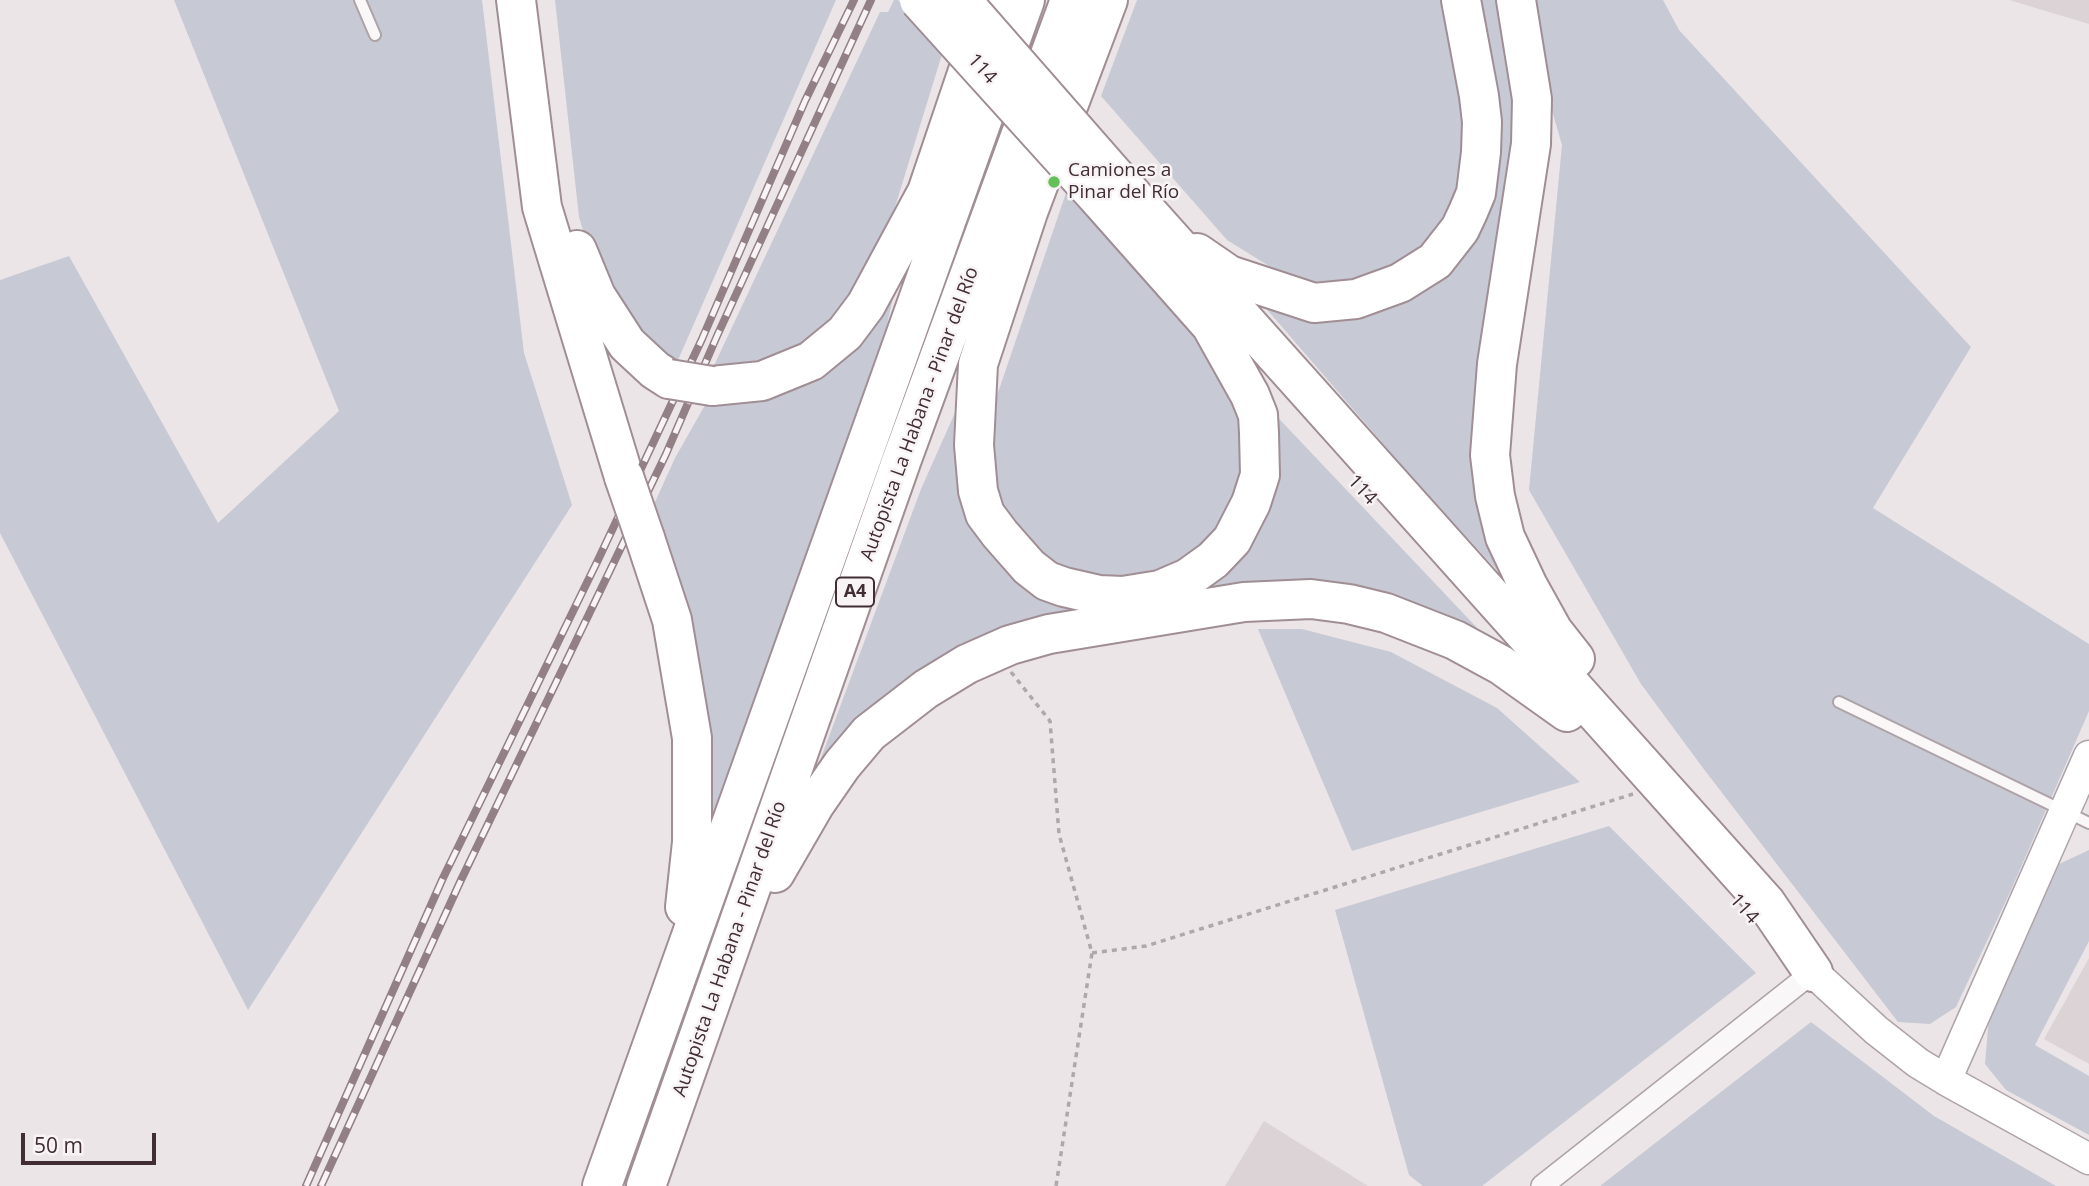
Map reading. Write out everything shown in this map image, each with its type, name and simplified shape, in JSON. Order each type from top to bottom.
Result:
[{"type":"highway","points":[[516,0],[541,207],[624,477],[672,620],[692,738],[692,842],[677,978]]},
{"type":"highway","name":"114","points":[[919,0],[1108,188],[1161,229],[1766,902],[1813,972]]},
{"type":"highway","name":"114","points":[[961,0],[1108,188],[1213,329],[1567,712],[1775,944],[1813,972]]},
{"type":"highway","points":[[541,12],[561,193],[575,246],[596,296],[627,344],[655,370],[669,379],[712,386],[762,381],[811,361],[845,332],[866,304],[927,192],[992,0]]},
{"type":"highway","name":"Autopista La Habana - Pinar del Río","points":[[602,1186],[1026,0]]},
{"type":"highway","name":"Autopista La Habana - Pinar del Río","points":[[646,1186],[902,459],[1070,0]]},
{"type":"highway","points":[[1108,0],[1008,268],[978,364],[974,445],[978,491],[985,514],[1014,552],[1047,581],[1099,596],[1123,596],[1160,590],[1188,578],[1213,560],[1232,540],[1251,503],[1260,475],[1258,415],[1250,395],[1213,329]]},
{"type":"highway","points":[[1161,229],[1229,275],[1314,303],[1356,299],[1401,283],[1435,261],[1460,229],[1468,212],[1476,193],[1481,152],[1479,96],[1461,0]]},
{"type":"highway","points":[[1516,0],[1532,99],[1531,145],[1497,364],[1490,455],[1495,496],[1505,537],[1553,631],[1766,902]]},
{"type":"highway","points":[[927,192],[929,268]]},
{"type":"highway","points":[[902,459],[1008,268]]},
{"type":"highway","points":[[727,958],[815,804],[842,765],[869,733],[926,689],[967,664],[1010,645],[1049,634],[1244,602],[1311,599],[1386,613],[1455,640],[1501,665],[1567,712]]},
{"type":"street","points":[[1946,1080],[2077,817],[2089,757]]},
{"type":"street","points":[[1542,1186],[1813,972]]},
{"type":"street","name":"114","points":[[1813,972],[1876,1030],[1946,1080],[2089,1159]]},
{"type":"lane","points":[[359,0],[375,36]]},
{"type":"lane","points":[[1839,702],[2077,817]]},
{"type":"path","points":[[994,652],[1031,694],[1050,721],[1059,834],[1092,953],[1056,1186]]},
{"type":"path","points":[[1092,953],[1146,946],[1639,792]]},
{"type":"shaded area","points":[[174,0],[482,0],[524,353],[572,505],[248,1010],[0,533],[0,280],[69,256],[218,523],[339,411]]},
{"type":"shaded area","points":[[555,0],[836,0],[678,360],[655,347],[598,281],[579,217]]},
{"type":"shaded area","points":[[894,0],[898,0],[943,51],[887,233],[851,298],[825,331],[769,366],[711,372],[880,12],[888,12]]},
{"type":"shaded area","points":[[1137,0],[1448,0],[1471,134],[1447,229],[1407,267],[1353,288],[1290,279],[1227,240],[1101,96]]},
{"type":"shaded area","points":[[1469,0],[1503,0],[1517,98],[1499,290],[1518,593],[1416,482],[1244,283],[1355,312],[1476,229]]},
{"type":"shaded area","points":[[1520,0],[1663,0],[1679,30],[1971,347],[1873,508],[2089,644],[2089,711],[2011,890],[1956,1007],[1930,1024],[1898,1022],[1703,768],[1641,684],[1529,490],[1562,145]]},
{"type":"shaded area","points":[[2009,0],[2089,0],[2089,24]]},
{"type":"shaded area","points":[[1066,193],[1152,284],[1236,388],[1247,480],[1211,547],[1139,581],[1086,583],[1013,536],[990,489],[988,422]]},
{"type":"shaded area","points":[[897,280],[880,356],[706,835],[651,511],[675,458],[709,398],[751,398]]},
{"type":"shaded area","points":[[966,388],[961,476],[1052,596],[1204,581],[1266,405],[1499,651],[1357,595],[1021,631],[808,793],[921,489]]},
{"type":"shaded area","points":[[1258,629],[1302,629],[1391,652],[1497,708],[1580,782],[1352,851]]},
{"type":"shaded area","points":[[1609,826],[1756,973],[1482,1186],[1423,1186],[1409,1175],[1335,910]]},
{"type":"shaded area","points":[[2089,850],[2089,941],[2035,1045],[2089,1076],[2089,1135],[2006,1090],[1985,1064],[1989,1017],[2057,865]]},
{"type":"shaded area","points":[[2089,958],[2089,1064],[2044,1039]]},
{"type":"shaded area","points":[[1811,1022],[1934,1116],[2056,1186],[1600,1186]]},
{"type":"shaded area","points":[[1264,1121],[1368,1186],[1225,1186]]},
{"type":"railway","points":[[306,1186],[443,878],[702,339],[805,101],[854,0]]},
{"type":"railway","points":[[321,1186],[461,880],[666,454],[871,0]]},
{"type":"place","name":"Camiones a Pinar del Río","points":[[1054,182]]}]
